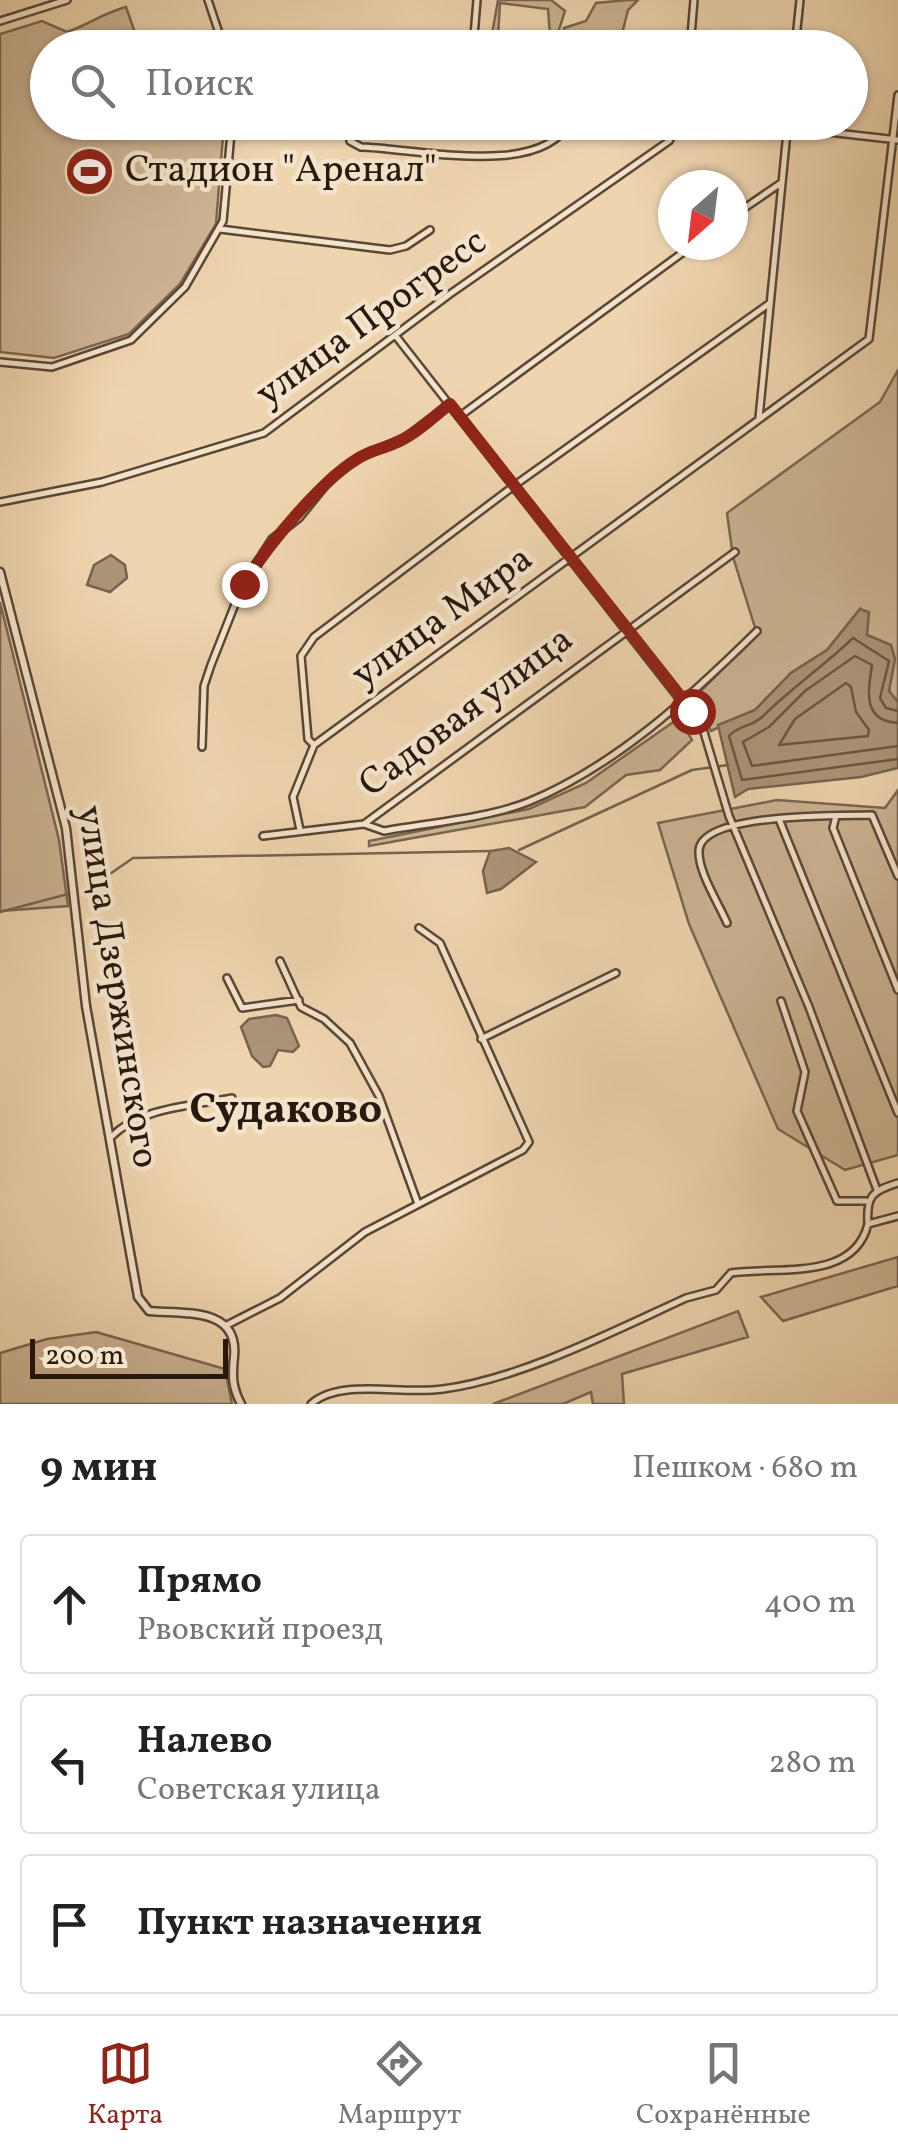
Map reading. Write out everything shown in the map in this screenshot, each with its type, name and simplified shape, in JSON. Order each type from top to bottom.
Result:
[{"type":"street","points":[[0,21],[67,0]]},
{"type":"street","points":[[208,0],[218,30]]},
{"type":"street","points":[[474,30],[477,0]]},
{"type":"street","points":[[692,30],[694,0]]},
{"type":"street","points":[[797,30],[800,0]]},
{"type":"street","points":[[868,136],[895,139],[898,95]]},
{"type":"street","name":"улица Мира","points":[[314,746],[869,339],[895,139]]},
{"type":"street","points":[[0,362],[52,368],[131,340],[185,288],[220,229],[230,140]]},
{"type":"street","points":[[350,140],[361,147],[501,158],[556,140]]},
{"type":"street","name":"улица Прогресс","points":[[0,502],[102,482],[264,433],[670,140]]},
{"type":"street","points":[[759,418],[786,140]]},
{"type":"street","points":[[748,206],[781,183]]},
{"type":"street","points":[[220,229],[390,250],[406,246],[430,230]]},
{"type":"street","points":[[460,416],[673,260]]},
{"type":"street","points":[[300,830],[293,797],[314,746],[308,739],[301,656],[314,637],[515,485],[770,303]]},
{"type":"street","points":[[396,335],[703,729],[728,816],[809,1007],[877,1190]]},
{"type":"street","points":[[202,747],[204,686],[211,665],[244,584],[272,539],[298,518],[334,476],[358,458],[406,436],[450,404]]},
{"type":"street","name":"Садовая улица","points":[[263,836],[364,824],[735,552]]},
{"type":"street","name":"улица Дзержинского","points":[[0,572],[66,828],[86,1006],[141,1306],[150,1311],[210,1316],[227,1325]]},
{"type":"street","points":[[364,824],[384,831],[526,803],[580,775],[685,702],[757,632]]},
{"type":"street","points":[[727,924],[698,854],[707,834],[732,825],[872,814],[898,876]]},
{"type":"street","points":[[836,816],[832,828],[898,990]]},
{"type":"street","points":[[779,820],[898,1113]]},
{"type":"street","points":[[241,1404],[231,1376],[234,1344],[227,1325],[280,1298],[365,1232],[523,1150],[529,1142],[440,943],[419,928]]},
{"type":"street","points":[[280,961],[302,1007],[324,1019],[350,1043],[379,1096],[418,1205]]},
{"type":"street","points":[[481,1039],[616,973]]},
{"type":"street","points":[[227,978],[242,1008],[299,1000]]},
{"type":"street","points":[[782,1001],[802,1054],[805,1072],[797,1111],[810,1144],[837,1201],[866,1202]]},
{"type":"street","points":[[110,1137],[129,1122],[156,1113],[232,1098]]},
{"type":"street","points":[[310,1404],[331,1389],[344,1386],[412,1392],[491,1381],[686,1298],[716,1290],[731,1272],[806,1271],[850,1256],[862,1244],[868,1224],[866,1202],[877,1190],[898,1183]]},
{"type":"street","points":[[868,1224],[898,1216]]},
{"type":"shaded area","points":[[498,0],[551,0],[565,11],[559,30],[550,30],[548,9],[500,3],[498,30],[493,30]]},
{"type":"shaded area","points":[[638,0],[628,10],[623,30],[564,30],[586,21],[596,3]]},
{"type":"shaded area","points":[[126,7],[134,30],[71,30]]},
{"type":"shaded area","points":[[42,21],[62,30],[30,30],[30,140],[223,140],[216,224],[180,284],[129,334],[54,358],[0,352],[0,34]]},
{"type":"shaded area","points":[[898,370],[898,702],[890,697],[886,643],[867,635],[860,609],[827,650],[791,673],[755,710],[711,731],[694,698],[757,634],[733,557],[727,513],[880,402]]},
{"type":"shaded area","points":[[0,602],[59,840],[68,906],[0,911]]},
{"type":"shaded area","points":[[679,718],[692,740],[660,770],[626,775],[585,807],[369,846],[369,841],[529,809],[586,783]]},
{"type":"shaded area","points":[[898,790],[898,1155],[845,1170],[778,1129],[689,924],[658,823],[777,800],[885,808]]},
{"type":"shaded area","points":[[898,1257],[898,1286],[783,1321],[761,1297]]},
{"type":"shaded area","points":[[738,1311],[748,1337],[622,1374],[624,1404],[593,1404],[591,1392],[563,1404],[493,1404]]},
{"type":"shaded area","points":[[96,1332],[225,1369],[232,1404],[0,1404],[0,1353],[47,1339]]},
{"type":"water","points":[[111,555],[125,565],[127,578],[110,592],[87,585],[94,565]]},
{"type":"water","points":[[860,609],[869,612],[867,635],[891,645],[895,659],[889,691],[898,702],[898,768],[861,777],[748,789],[735,797],[718,725],[755,710],[791,673],[827,650]]},
{"type":"water","points":[[509,848],[536,862],[501,889],[487,893],[483,871],[490,851]]},
{"type":"water","points":[[276,1015],[287,1018],[299,1046],[293,1052],[278,1050],[270,1066],[263,1067],[252,1056],[241,1027],[249,1019]]},
{"type":"waterway","points":[[519,850],[692,770],[728,765]]},
{"type":"waterway","points":[[91,887],[133,858],[491,851]]},
{"type":"waterway","points":[[0,912],[68,894]]},
{"type":"place","name":"Стадион \"Аренал\"","points":[[90,171]]},
{"type":"district","name":"Судаково","points":[[286,1111]]},
{"type":"route","points":[[244,584],[272,539],[298,518],[334,476],[358,458],[394,444],[450,404],[692,711]]}]
